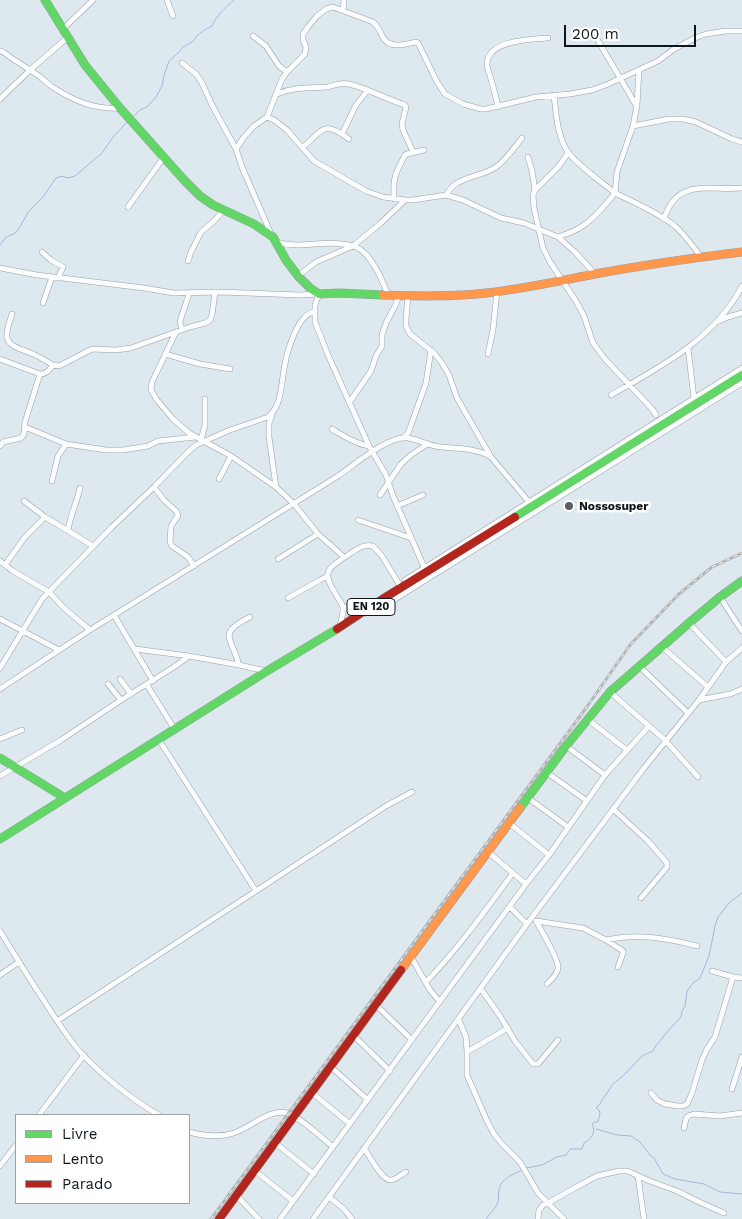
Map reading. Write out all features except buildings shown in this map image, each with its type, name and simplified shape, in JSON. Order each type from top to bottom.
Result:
[{"type":"street","points":[[45,0],[85,65],[126,115],[200,196],[213,205],[254,224],[274,239],[295,246],[331,244],[352,246],[361,250],[370,260],[388,295]]},
{"type":"street","points":[[63,29],[93,0]]},
{"type":"street","points":[[167,0],[173,16]]},
{"type":"street","points":[[343,10],[344,0]]},
{"type":"street","points":[[236,149],[254,126],[267,117],[282,79],[305,54],[306,48],[303,34],[326,9],[333,7],[373,22],[389,44],[418,43],[445,94],[452,99],[481,109],[492,109],[536,97],[592,90],[658,61],[674,49],[695,38],[726,31],[742,31]]},
{"type":"street","points":[[254,36],[266,46],[279,66],[287,72]]},
{"type":"street","points":[[0,99],[68,37]]},
{"type":"street","points":[[498,107],[487,64],[489,57],[495,50],[518,40],[548,38]]},
{"type":"street","points":[[597,39],[636,105]]},
{"type":"street","points":[[0,50],[50,85],[82,103],[95,107],[120,108]]},
{"type":"street","points":[[182,63],[196,74],[202,83],[236,149],[274,239],[286,260],[298,276],[319,294]]},
{"type":"street","points":[[558,237],[584,225],[615,193],[617,172],[634,126],[638,70]]},
{"type":"street","points":[[276,94],[296,88],[328,87],[337,83],[349,84],[406,106],[402,124],[412,152]]},
{"type":"street","points":[[342,134],[356,105],[368,90]]},
{"type":"street","points":[[0,92],[6,93]]},
{"type":"street","points":[[554,95],[559,129],[568,153],[615,193],[664,219],[683,234],[701,256]]},
{"type":"street","points":[[267,117],[287,130],[314,161],[366,191],[394,199],[419,200],[446,195],[463,200],[501,218],[524,223],[558,237],[595,274]]},
{"type":"street","points":[[634,126],[683,118],[742,142]]},
{"type":"street","points":[[303,147],[322,129],[327,128],[333,129],[349,139]]},
{"type":"street","points":[[446,195],[452,186],[498,166],[522,138]]},
{"type":"street","points":[[394,199],[395,174],[405,156],[412,152],[424,150]]},
{"type":"street","points":[[568,153],[559,166],[535,190],[533,195],[543,248],[584,316],[594,343],[656,416]]},
{"type":"street","points":[[128,207],[164,157]]},
{"type":"street","points":[[528,157],[535,190]]},
{"type":"street","points":[[664,219],[670,203],[684,192],[693,189],[742,188]]},
{"type":"street","points":[[298,276],[316,262],[352,246],[405,200]]},
{"type":"street","points":[[188,261],[201,232],[224,210]]},
{"type":"street","points":[[42,252],[51,260],[63,266],[58,278]]},
{"type":"street","points":[[0,268],[76,281],[144,288],[174,294],[215,292],[299,295],[339,293],[399,296],[457,295],[498,292],[701,256],[742,252]]},
{"type":"street","points":[[43,303],[52,277]]},
{"type":"street","points":[[611,395],[688,348],[715,324],[729,308],[742,286]]},
{"type":"street","points":[[12,314],[7,332],[9,342],[21,350],[28,351],[58,366],[92,349],[116,350],[130,348],[205,323],[210,320],[215,292]]},
{"type":"street","points":[[488,354],[498,292]]},
{"type":"street","points":[[182,330],[180,322],[189,294]]},
{"type":"street","points":[[319,294],[315,305],[316,322],[319,332],[349,404],[371,449],[380,462],[424,568]]},
{"type":"street","points":[[349,404],[371,372],[376,356],[382,346],[382,335],[386,324],[399,296]]},
{"type":"street","points":[[408,296],[406,326],[410,334],[434,353],[445,369],[457,398],[491,457],[529,502]]},
{"type":"street","points":[[276,487],[269,437],[269,423],[280,396],[285,362],[300,322],[306,315],[315,311]]},
{"type":"street","points":[[715,324],[728,317],[742,313]]},
{"type":"street","points":[[176,332],[152,382],[151,390],[157,400],[173,419],[189,433],[231,456],[276,487],[294,504],[318,534],[344,557]]},
{"type":"street","points":[[688,348],[694,398]]},
{"type":"street","points":[[0,689],[90,630],[294,504],[355,464],[371,449],[403,438],[408,433],[426,383],[431,350]]},
{"type":"street","points":[[165,354],[200,364],[230,369]]},
{"type":"street","points":[[0,359],[40,374],[45,374],[53,365]]},
{"type":"street","points":[[361,612],[399,584],[742,368]]},
{"type":"street","points":[[0,446],[3,442],[21,438],[24,434],[24,427],[40,374]]},
{"type":"street","name":"EN 120","points":[[0,839],[742,375]]},
{"type":"street","points":[[343,607],[361,612],[371,612],[392,601],[742,383]]},
{"type":"street","points":[[203,440],[205,399]]},
{"type":"street","points":[[0,668],[42,599],[188,452],[203,440],[272,414]]},
{"type":"street","points":[[24,427],[66,444],[106,450],[123,450],[148,446],[158,441],[195,436]]},
{"type":"street","points":[[332,429],[371,449]]},
{"type":"street","points":[[403,438],[420,441],[434,447],[477,451],[491,457]]},
{"type":"street","points":[[52,481],[58,456],[66,444]]},
{"type":"street","points":[[380,495],[401,464],[426,445]]},
{"type":"street","points":[[219,479],[231,456]]},
{"type":"street","points":[[154,487],[177,512],[178,516],[171,526],[170,542],[172,546],[188,557],[194,566]]},
{"type":"street","points":[[68,530],[80,488]]},
{"type":"street","points":[[397,506],[423,495]]},
{"type":"street","points":[[24,500],[46,517],[93,546]]},
{"type":"street","points":[[46,517],[25,537],[3,563],[49,592],[64,608],[90,630]]},
{"type":"street","points":[[358,520],[411,538]]},
{"type":"street","points":[[278,558],[318,534]]},
{"type":"street","points":[[338,628],[342,618],[343,607],[329,583],[328,572],[344,557],[359,547],[373,546],[382,556],[399,584]]},
{"type":"street","points":[[288,598],[328,576]]},
{"type":"street","points":[[219,1219],[375,1004],[587,719],[610,692],[689,623],[742,581]]},
{"type":"street","points":[[720,597],[742,631]]},
{"type":"street","points":[[114,616],[153,681]]},
{"type":"street","points":[[239,665],[230,641],[230,630],[250,617]]},
{"type":"street","points":[[0,619],[59,650]]},
{"type":"street","points":[[689,623],[726,662]]},
{"type":"street","points":[[662,647],[708,687]]},
{"type":"street","points":[[313,1219],[528,924],[535,919],[613,809],[665,740],[699,700],[726,662],[742,648]]},
{"type":"street","points":[[135,649],[188,656],[267,671]]},
{"type":"street","points":[[0,776],[61,740],[153,681],[188,656]]},
{"type":"street","points":[[640,667],[688,713]]},
{"type":"street","points":[[120,679],[131,694]]},
{"type":"street","points":[[108,684],[121,700]]},
{"type":"street","points":[[146,685],[175,730]]},
{"type":"street","points":[[699,700],[730,694],[742,689]]},
{"type":"street","points":[[610,692],[665,740],[698,777]]},
{"type":"street","points":[[587,719],[627,750]]},
{"type":"street","points":[[280,1219],[526,884],[550,855],[605,775],[649,726]]},
{"type":"street","points":[[0,739],[22,730]]},
{"type":"street","points":[[160,740],[256,891]]},
{"type":"street","points":[[566,746],[605,775]]},
{"type":"street","points":[[0,758],[65,798]]},
{"type":"street","points":[[546,772],[587,801]]},
{"type":"street","points":[[57,1021],[386,806],[412,792]]},
{"type":"street","points":[[528,798],[568,827]]},
{"type":"street","points":[[613,809],[648,841],[667,863],[667,867],[641,898]]},
{"type":"street","points":[[509,823],[550,855]]},
{"type":"street","points":[[488,852],[526,884]]},
{"type":"street","points":[[426,982],[453,952],[513,873]]},
{"type":"street","points":[[510,907],[528,924]]},
{"type":"street","points":[[535,919],[582,928],[606,940],[623,951],[618,967]]},
{"type":"street","points":[[535,919],[549,944],[558,966],[554,977],[547,984]]},
{"type":"street","points":[[0,931],[57,1021],[77,1048],[124,1091],[158,1114]]},
{"type":"street","points":[[606,940],[645,936],[697,946]]},
{"type":"street","points":[[411,957],[430,990],[440,1002]]},
{"type":"street","points":[[0,975],[19,962]]},
{"type":"street","points":[[712,971],[742,978]]},
{"type":"street","points":[[690,1115],[687,1104],[702,1060],[716,1037],[732,977]]},
{"type":"street","points":[[481,989],[529,1060],[536,1065],[558,1040]]},
{"type":"street","points":[[375,1004],[412,1040]]},
{"type":"street","points":[[459,1020],[466,1037],[467,1075],[487,1122],[494,1134],[526,1171],[538,1193],[564,1219]]},
{"type":"street","points":[[467,1052],[508,1028]]},
{"type":"street","points":[[353,1035],[390,1071]]},
{"type":"street","points":[[40,1114],[84,1055]]},
{"type":"street","points":[[732,1089],[742,1057]]},
{"type":"street","points":[[330,1066],[368,1100]]},
{"type":"street","points":[[311,1092],[350,1124]]},
{"type":"street","points":[[651,1093],[657,1100],[665,1104],[683,1106],[687,1104]]},
{"type":"street","points":[[190,1132],[204,1136],[222,1136],[236,1133],[273,1113],[280,1112],[294,1116],[333,1147]]},
{"type":"street","points":[[684,1128],[686,1119],[690,1115],[720,1116],[742,1113]]},
{"type":"street","points":[[274,1142],[314,1174]]},
{"type":"street","points":[[0,1166],[15,1146]]},
{"type":"street","points":[[364,1148],[381,1176],[386,1180],[392,1180],[406,1172]]},
{"type":"street","points":[[254,1170],[293,1201]]},
{"type":"street","points":[[538,1219],[539,1210],[543,1205],[597,1176],[619,1171],[627,1171],[677,1191],[724,1213]]},
{"type":"street","points":[[638,1176],[644,1219]]},
{"type":"street","points":[[236,1195],[259,1219]]},
{"type":"street","points":[[329,1197],[344,1209],[352,1219]]},
{"type":"waterway","points":[[132,118],[140,110],[147,107],[156,97],[162,86],[169,61],[183,47],[212,26],[224,9],[234,0]]},
{"type":"waterway","points":[[0,245],[6,237],[18,230],[29,211],[43,197],[56,178],[75,176],[102,153],[127,122]]},
{"type":"waterway","points":[[526,1168],[542,1165],[557,1157],[566,1155],[570,1149],[582,1149],[584,1143],[593,1135],[592,1124],[598,1122],[600,1113],[596,1108],[613,1084],[642,1056],[653,1051],[681,1017],[687,991],[700,978],[709,956],[718,917],[730,902],[742,893]]},
{"type":"waterway","points":[[596,1129],[617,1135],[631,1136],[640,1142],[654,1158],[663,1174],[675,1179],[704,1184],[720,1192],[742,1194]]},
{"type":"waterway","points":[[486,1219],[497,1204],[502,1183],[508,1177],[522,1170]]},
{"type":"railway","points":[[211,1219],[586,708],[630,645],[679,594],[712,567],[742,553]]},
{"type":"traffic: fast","points":[[45,0],[85,65],[120,108],[200,196],[213,205],[254,224],[273,237],[298,276],[319,294],[383,295]]},
{"type":"traffic: fast","points":[[515,517],[742,375]]},
{"type":"traffic: fast","points":[[520,808],[566,746],[610,692],[689,623],[742,581]]},
{"type":"traffic: fast","points":[[0,839],[337,629]]},
{"type":"traffic: fast","points":[[0,758],[65,798]]},
{"type":"traffic: slow","points":[[383,295],[448,296],[486,293],[650,265],[742,252]]},
{"type":"traffic: slow","points":[[401,970],[520,808]]},
{"type":"traffic: jam","points":[[337,629],[515,517]]},
{"type":"traffic: jam","points":[[219,1219],[401,970]]},
{"type":"place","name":"Nossosuper","points":[[569,506]]}]
